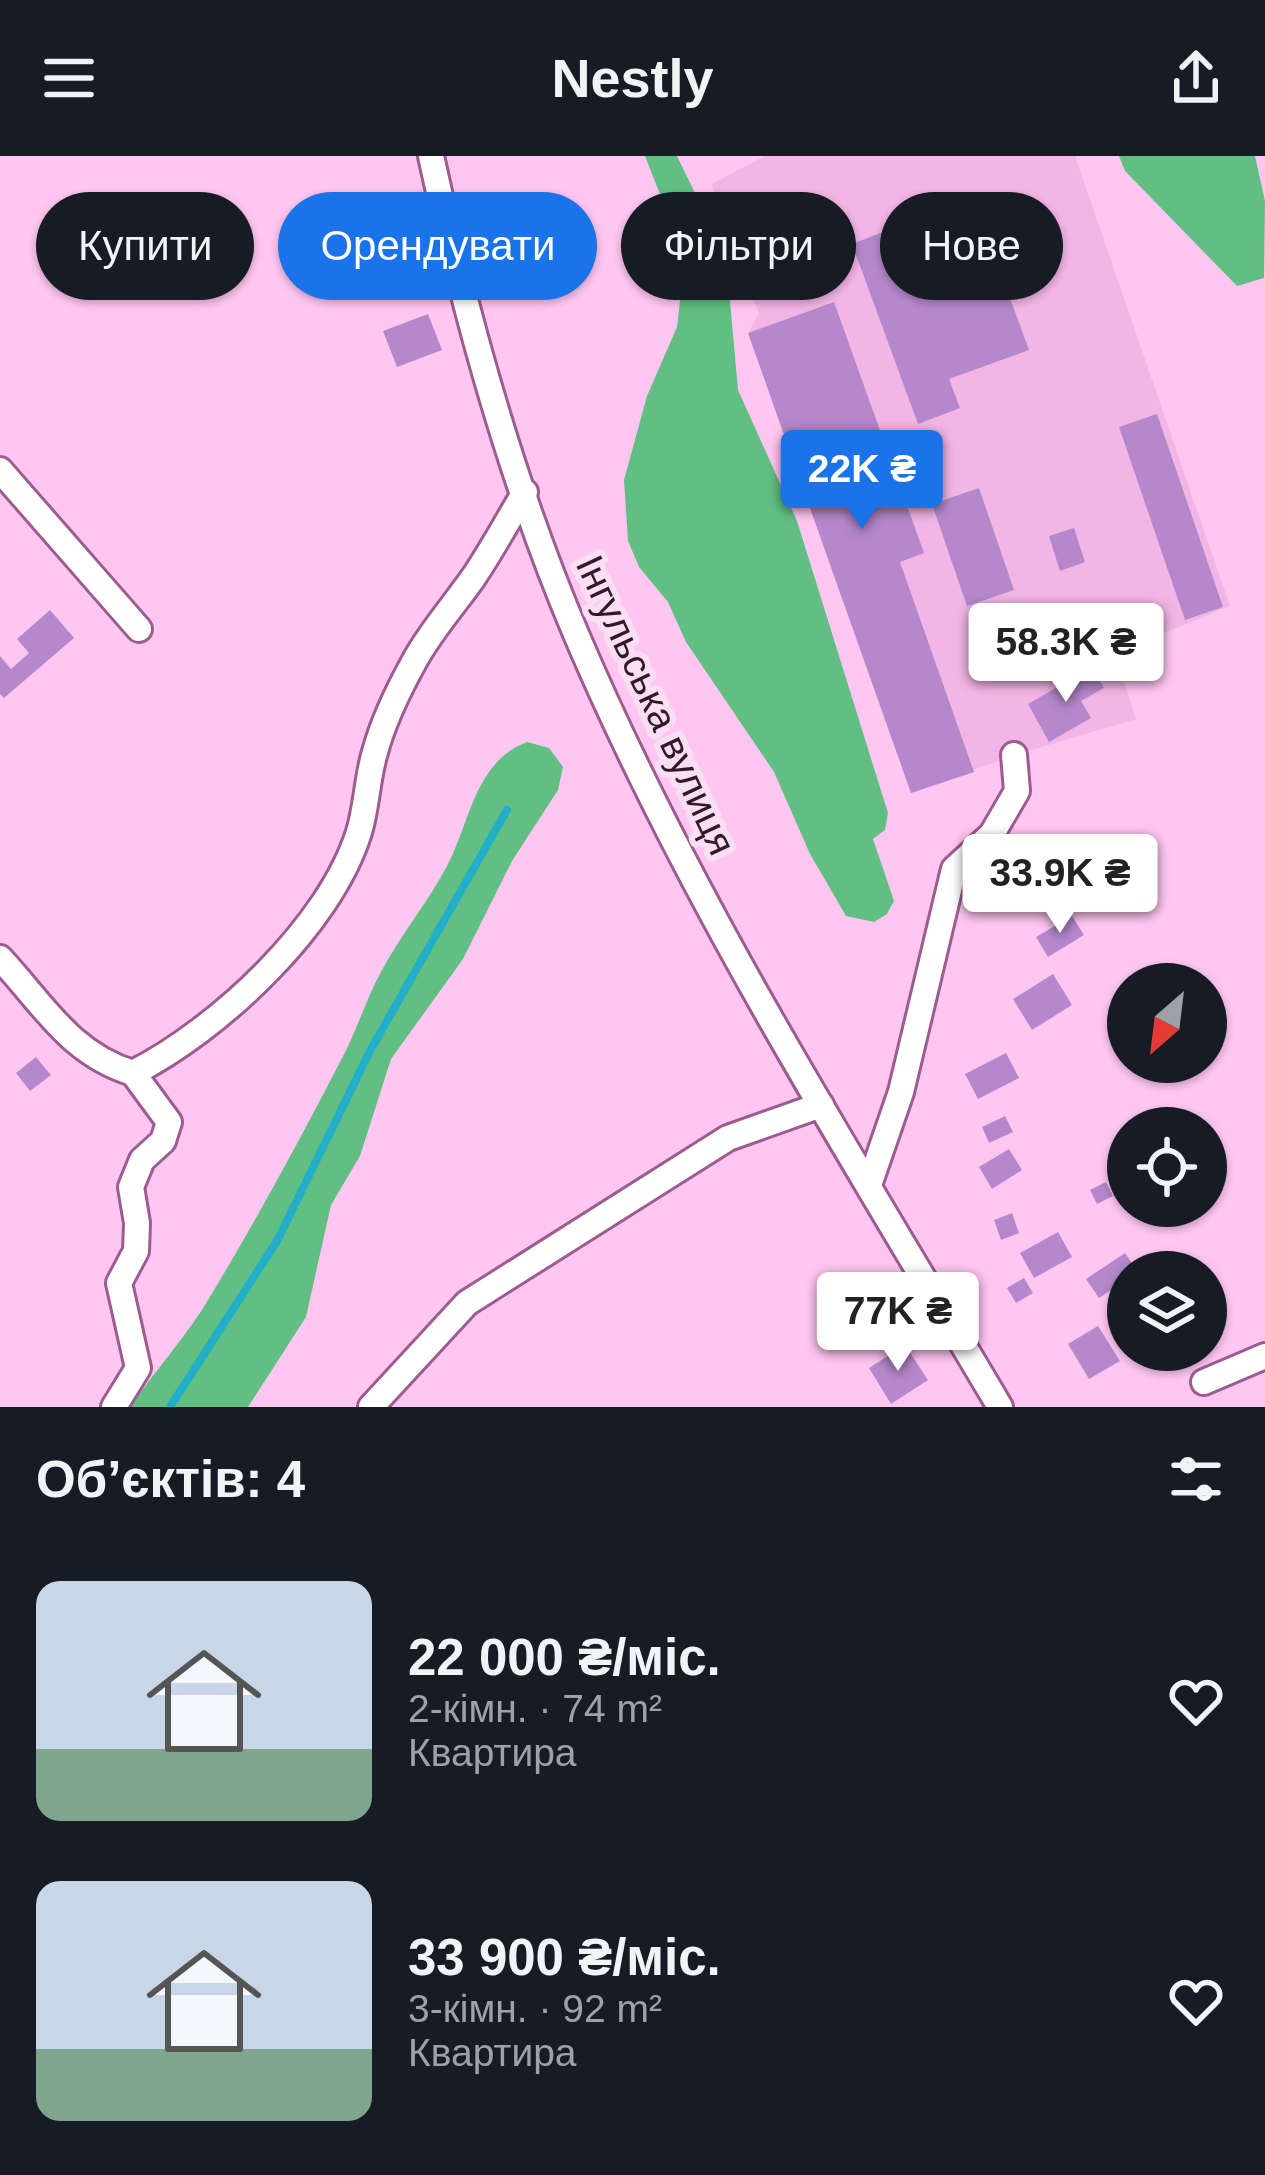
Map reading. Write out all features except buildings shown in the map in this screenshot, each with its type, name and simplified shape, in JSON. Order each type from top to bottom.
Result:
[{"type":"street","name":"Інгульська вулиця","points":[[431,156],[453,258],[525,492],[574,631],[627,746],[774,1024],[1000,1407]]},
{"type":"street","points":[[0,470],[139,629]]},
{"type":"street","points":[[133,1073],[167,1056],[223,1012],[261,980],[296,940],[358,835],[375,748],[416,658],[477,572],[525,492]]},
{"type":"street","points":[[868,1185],[901,1092],[955,869],[992,834],[1017,790],[1014,755]]},
{"type":"street","points":[[0,958],[64,1035],[90,1056],[133,1073],[169,1122],[163,1141],[142,1160],[131,1187],[136,1251],[119,1283],[138,1368],[114,1407]]},
{"type":"street","points":[[371,1407],[467,1303],[728,1138],[821,1105]]},
{"type":"street","points":[[1204,1382],[1265,1356]]},
{"type":"shaded area","points":[[765,156],[1075,156],[1230,606],[1115,653],[1136,719],[1014,755],[911,793],[748,333],[759,314],[754,300],[856,300],[856,192],[715,192],[712,184]]},
{"type":"green space","points":[[645,156],[677,156],[694,192],[659,192]]},
{"type":"green space","points":[[1119,156],[1255,156],[1265,201],[1264,278],[1237,286],[1125,171]]},
{"type":"green space","points":[[680,300],[730,300],[738,390],[797,521],[888,813],[885,830],[873,839],[894,901],[887,914],[874,922],[846,916],[810,854],[774,772],[686,642],[668,602],[639,567],[628,541],[624,480],[647,396],[677,327]]},
{"type":"green space","points":[[527,742],[549,748],[563,767],[558,790],[512,861],[463,959],[391,1059],[360,1156],[331,1205],[306,1317],[248,1407],[130,1407],[202,1310],[261,1209],[346,1051],[382,970],[446,868],[484,779],[509,751]]},
{"type":"waterway","points":[[170,1407],[277,1241],[371,1049],[507,810]]}]
